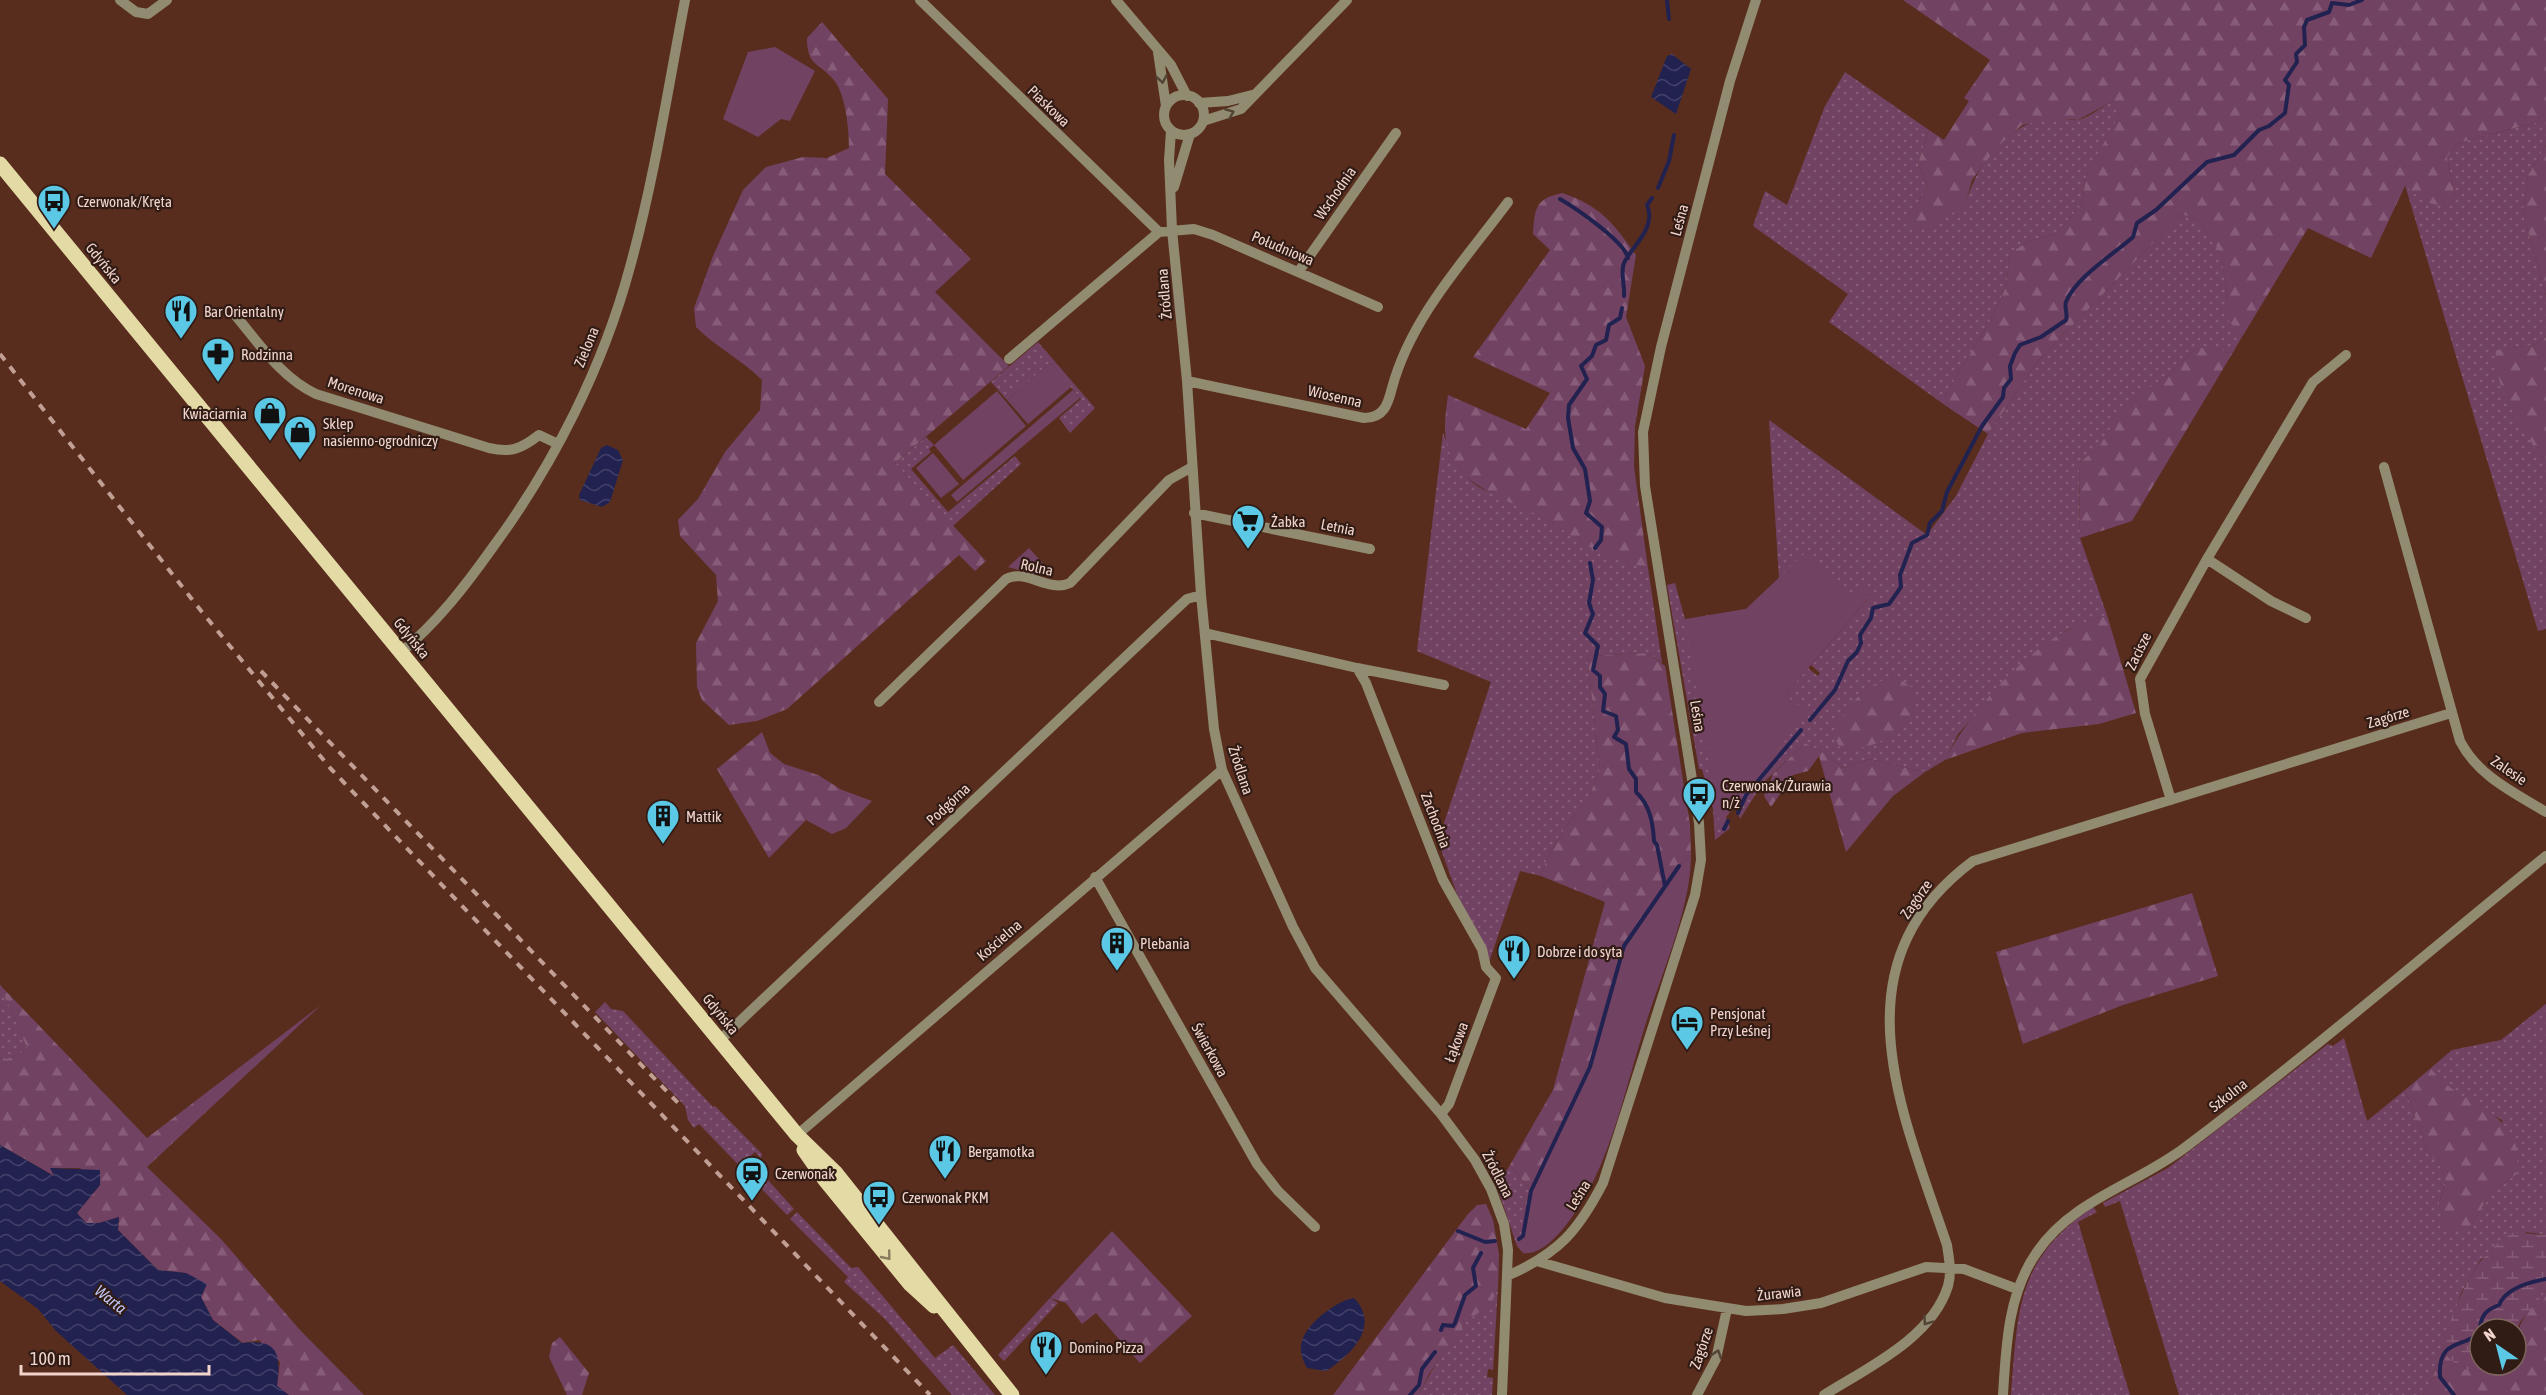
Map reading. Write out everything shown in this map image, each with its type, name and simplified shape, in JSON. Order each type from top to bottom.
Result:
[{"type":"main road","name":"Gdyńska","points":[[0,164],[719,1041],[797,1135],[835,1172],[932,1292],[950,1320],[1012,1395]]},
{"type":"street","points":[[120,0],[136,12],[148,14],[167,0]]},
{"type":"street","name":"Zielona","points":[[400,653],[427,630],[485,559],[522,505],[558,444],[606,341],[630,268],[685,0]]},
{"type":"street","name":"Piaskowa","points":[[920,0],[1158,232]]},
{"type":"street","points":[[1116,0],[1142,29],[1158,52],[1171,64],[1187,96],[1199,103],[1228,101],[1252,95]]},
{"type":"street","points":[[1158,52],[1166,106],[1164,119],[1171,131],[1180,135],[1190,134],[1203,121],[1240,109],[1347,0]]},
{"type":"street","name":"Leśna","points":[[1509,1275],[1540,1262],[1572,1230],[1603,1183],[1692,906],[1699,874],[1699,823],[1645,486],[1644,432],[1661,347],[1730,81],[1756,0]]},
{"type":"street","points":[[1166,106],[1175,97],[1187,96]]},
{"type":"street","points":[[1199,103],[1203,112],[1203,121]]},
{"type":"street","name":"Źródlana","points":[[1171,131],[1169,160],[1172,230],[1187,381],[1194,513],[1214,729],[1222,770],[1293,927],[1315,968],[1442,1114],[1475,1160],[1491,1189],[1504,1224],[1509,1250],[1509,1275]]},
{"type":"street","name":"Wschodnia","points":[[1299,271],[1396,133]]},
{"type":"street","name":"Źródlana","points":[[1172,193],[1190,134]]},
{"type":"street","name":"Wiosenna","points":[[1187,381],[1370,418],[1377,416],[1388,405],[1398,365],[1417,325],[1508,202]]},
{"type":"street","name":"Południowa","points":[[1172,230],[1194,229],[1213,235],[1377,307]]},
{"type":"street","points":[[1009,359],[1158,232],[1172,230]]},
{"type":"street","name":"Morenowa","points":[[236,316],[297,385],[316,394],[489,448],[514,451],[523,448],[539,435],[558,444]]},
{"type":"street","name":"Zacisze","points":[[2171,800],[2145,714],[2140,679],[2207,559],[2313,382],[2346,355]]},
{"type":"street","name":"Rolna","points":[[879,702],[1006,579],[1015,576],[1054,586],[1071,583],[1169,480],[1192,467]]},
{"type":"street","points":[[2384,467],[2451,713]]},
{"type":"street","name":"Letnia","points":[[1194,513],[1370,549]]},
{"type":"street","points":[[2207,559],[2271,601],[2306,618]]},
{"type":"street","name":"Podgórna","points":[[719,1041],[1187,599],[1201,595]]},
{"type":"street","points":[[1205,633],[1357,668],[1444,685]]},
{"type":"street","name":"Zachodnia","points":[[1357,668],[1366,683],[1443,880],[1457,910],[1478,942],[1486,967],[1496,978]]},
{"type":"street","name":"Zagórze","points":[[1824,1395],[1916,1336],[1948,1287],[1951,1269],[1947,1245],[1899,1098],[1889,1010],[1891,981],[1913,929],[1929,902],[1948,880],[1974,861],[2451,713]]},
{"type":"street","name":"Zalesie","points":[[2451,713],[2469,759],[2484,774],[2546,812]]},
{"type":"street","name":"Kościelna","points":[[797,1135],[1222,770]]},
{"type":"street","name":"Szkolna","points":[[2003,1395],[2005,1349],[2017,1289],[2037,1250],[2069,1217],[2186,1148],[2379,994],[2546,856]]},
{"type":"street","name":"Świerkowa","points":[[1095,877],[1257,1164],[1278,1191],[1314,1227]]},
{"type":"street","name":"Łąkowa","points":[[1442,1114],[1449,1104],[1496,978]]},
{"type":"street","name":"Żurawia","points":[[1540,1262],[1655,1295],[1727,1309],[1763,1311],[1802,1307],[1840,1298],[1914,1269],[1951,1269],[1978,1273],[2017,1289]]},
{"type":"street","points":[[1502,1395],[1509,1275]]},
{"type":"street","name":"Zagórze","points":[[1697,1395],[1716,1359],[1727,1309]]},
{"type":"green space","points":[[1903,0],[2546,0],[2546,120],[2458,143],[2447,157],[2455,196],[2447,207],[2425,202],[2405,186],[2371,258],[2308,228],[2242,337],[2224,315],[2227,295],[2221,254],[2199,220],[2181,214],[2038,361],[1988,434],[1949,408],[1945,395],[1990,321],[2006,287],[2010,253],[2029,241],[2056,234],[2082,204],[2086,176],[2119,115],[2113,101],[2078,120],[2054,118],[2022,125],[1998,146],[1972,180],[1965,205],[1938,222],[1916,232],[1907,228],[1907,217],[1928,188],[1918,163],[1929,130],[1944,140],[1969,101],[1964,98],[1990,60]]},
{"type":"green space","points":[[822,22],[888,99],[885,174],[971,259],[935,292],[1009,366],[895,463],[986,561],[975,571],[959,555],[787,709],[757,721],[729,725],[702,700],[697,687],[696,643],[718,601],[716,575],[680,536],[678,520],[698,499],[725,452],[760,410],[762,380],[696,327],[694,308],[713,256],[743,190],[766,167],[803,157],[827,158],[849,148],[841,93],[833,79],[814,63],[809,54],[807,38]]},
{"type":"green space","points":[[775,47],[815,71],[790,121],[781,119],[758,137],[723,119],[748,52]]},
{"type":"green space","points":[[1845,72],[1929,130],[1918,163],[1928,188],[1907,217],[1965,205],[1977,175],[1986,160],[2009,135],[2023,126],[2038,120],[2081,119],[2114,101],[2119,116],[2086,176],[2082,204],[2056,234],[2029,241],[2010,253],[2006,287],[1990,321],[1945,395],[1949,408],[1829,322],[1848,294],[1753,226],[1765,191],[1787,205],[1825,106]]},
{"type":"green space","points":[[2546,120],[2546,145],[2528,175],[2523,213],[2546,296],[2546,337],[2534,345],[2497,350],[2502,386],[2540,456],[2546,458],[2546,629],[2538,631],[2405,185],[2425,202],[2455,196],[2447,157],[2458,143]]},
{"type":"green space","points":[[2546,145],[2546,296],[2523,213],[2528,175]]},
{"type":"green space","points":[[1562,193],[1587,204],[1605,217],[1636,255],[1626,317],[1645,366],[1635,426],[1634,467],[1648,568],[1621,561],[1600,552],[1538,515],[1484,489],[1462,472],[1454,462],[1447,446],[1445,429],[1448,395],[1526,429],[1550,393],[1473,357],[1550,250],[1533,234],[1536,211],[1546,198]]},
{"type":"green space","points":[[2181,214],[2199,220],[2221,253],[2227,295],[2225,315],[2242,337],[2232,354],[2215,348],[2196,348],[2166,377],[2125,405],[2099,447],[2079,463],[2080,538],[2107,615],[2067,630],[2035,652],[2009,676],[1958,734],[1945,760],[1925,772],[1869,759],[1842,768],[1828,755],[1805,743],[1762,784],[1740,819],[1734,801],[1785,695],[1808,668],[1818,676],[1820,673],[1811,665],[1874,592],[1786,678],[1804,554],[1723,809],[1730,828],[1715,840],[1713,809],[1702,769],[1699,769],[1667,585],[1675,583],[1685,619],[1746,609],[1779,578],[1769,420],[1927,535],[1956,496],[1988,434],[2038,361]]},
{"type":"green space","points":[[2546,337],[2546,458],[2540,456],[2503,391],[2496,364],[2496,350],[2534,345]]},
{"type":"green space","points":[[1038,342],[1095,408],[1070,433],[1059,418],[1081,399],[1050,363],[1007,400],[991,382]]},
{"type":"green space","points":[[2196,348],[2215,348],[2232,354],[2132,521],[2080,538],[2079,463],[2099,447],[2124,405],[2166,377]]},
{"type":"green space","points":[[1050,363],[1071,387],[1028,424],[1007,400]]},
{"type":"green space","points":[[1073,390],[1080,398],[957,502],[951,495]]},
{"type":"green space","points":[[997,391],[1026,426],[963,480],[934,445]]},
{"type":"green space","points":[[1443,433],[1460,468],[1478,487],[1517,503],[1612,556],[1648,568],[1662,663],[1648,653],[1587,656],[1600,769],[1589,797],[1567,825],[1547,858],[1541,876],[1520,871],[1488,965],[1457,894],[1438,841],[1491,682],[1417,651]]},
{"type":"green space","points":[[926,437],[934,445],[929,449],[931,452],[911,469],[948,512],[1015,456],[1021,464],[953,526],[895,463]]},
{"type":"green space","points":[[933,453],[959,484],[941,498],[916,468]]},
{"type":"green space","points":[[1029,548],[1046,567],[1037,575],[1008,567]]},
{"type":"green space","points":[[1804,554],[1855,598],[1866,586],[1874,592],[1785,695],[1807,712],[1720,825],[1684,620],[1746,609]]},
{"type":"green space","points":[[2107,615],[2136,713],[2099,724],[2022,733],[1945,760],[1967,724],[2015,669],[2051,640],[2073,628]]},
{"type":"green space","points":[[1648,653],[1665,666],[1690,825],[1691,855],[1679,866],[1624,946],[1590,1067],[1531,1191],[1510,1165],[1553,1090],[1605,902],[1541,876],[1547,858],[1567,825],[1589,797],[1600,769],[1587,656]]},
{"type":"green space","points":[[1895,676],[1914,689],[1913,719],[1879,742],[1861,748],[1840,748],[1835,738],[1834,727],[1867,689]]},
{"type":"green space","points":[[762,732],[770,753],[784,764],[818,775],[842,790],[872,801],[846,828],[832,834],[806,820],[769,858],[717,769]]},
{"type":"green space","points":[[1805,743],[1828,755],[1842,768],[1869,759],[1925,772],[1893,796],[1846,852],[1819,756],[1808,771],[1793,775],[1771,807],[1764,796],[1773,774]]},
{"type":"green space","points":[[1691,855],[1690,875],[1681,919],[1645,1026],[1615,1128],[1600,1167],[1586,1195],[1563,1229],[1543,1248],[1523,1253],[1517,1246],[1523,1236],[1531,1191],[1590,1067],[1624,946],[1679,866]]},
{"type":"green space","points":[[2192,893],[2218,976],[2123,1005],[2023,1044],[1996,952]]},
{"type":"green space","points":[[0,984],[28,1050],[7,1059],[0,1057]]},
{"type":"green space","points":[[0,985],[147,1138],[321,1005],[147,1167],[221,1239],[300,1330],[364,1395],[289,1395],[277,1386],[280,1362],[259,1340],[243,1343],[213,1320],[201,1297],[206,1284],[186,1273],[158,1270],[118,1230],[119,1217],[99,1223],[86,1223],[77,1213],[100,1185],[80,1168],[51,1168],[56,1177],[0,1145],[0,1057],[7,1059],[28,1050]]},
{"type":"green space","points":[[605,1002],[611,1009],[623,1011],[713,1107],[715,1106],[762,1154],[761,1158],[755,1152],[748,1158],[794,1209],[787,1215],[699,1124],[694,1128],[688,1120],[685,1106],[595,1012]]},
{"type":"green space","points":[[2546,1004],[2546,1235],[2527,1232],[2481,1259],[2461,1293],[2435,1372],[2423,1395],[2179,1395],[2120,1201],[2105,1207],[2103,1203],[2168,1168],[2328,1044],[2333,1046],[2344,1038],[2367,1121],[2405,1090],[2429,1154],[2440,1166],[2446,1182],[2439,1203],[2469,1228],[2492,1191],[2517,1174],[2502,1120],[2454,1092],[2431,1068],[2452,1050],[2501,1040]]},
{"type":"green space","points":[[2431,1068],[2440,1079],[2490,1112],[2501,1122],[2510,1133],[2516,1146],[2517,1174],[2492,1191],[2469,1228],[2443,1228],[2439,1203],[2446,1182],[2440,1166],[2429,1154],[2405,1090]]},
{"type":"green space","points":[[1510,1165],[1531,1191],[1523,1236],[1517,1246],[1497,1187]]},
{"type":"green space","points":[[1486,1204],[1493,1220],[1499,1254],[1498,1288],[1492,1302],[1465,1323],[1429,1374],[1419,1395],[1333,1395],[1468,1214],[1477,1205]]},
{"type":"green space","points":[[2093,1207],[2097,1212],[2078,1222],[2130,1395],[2011,1395],[2020,1312],[2035,1267],[2049,1247],[2068,1227]]},
{"type":"green space","points":[[797,1212],[851,1268],[858,1267],[935,1358],[953,1345],[995,1395],[952,1395],[884,1318],[844,1282],[848,1277],[790,1219]]},
{"type":"green space","points":[[1112,1231],[1192,1316],[1140,1363],[1096,1313],[1082,1324],[1066,1303],[1050,1298]]},
{"type":"green space","points":[[2514,1232],[2546,1235],[2546,1291],[2524,1317],[2468,1317],[2468,1371],[2455,1364],[2441,1349],[2467,1283],[2486,1255]]},
{"type":"green space","points":[[1498,1288],[1493,1370],[1488,1369],[1487,1377],[1493,1378],[1492,1395],[1419,1395],[1458,1332],[1491,1300]]},
{"type":"green space","points":[[2546,1291],[2546,1395],[2423,1395],[2435,1372],[2441,1349],[2455,1364],[2468,1364],[2468,1377],[2528,1377],[2528,1317],[2525,1317]]},
{"type":"green space","points":[[1050,1298],[1058,1303],[1004,1361],[998,1355]]},
{"type":"green space","points":[[560,1337],[589,1373],[582,1395],[567,1395],[549,1357],[552,1343]]},
{"type":"water","points":[[1672,54],[1691,69],[1676,114],[1651,97],[1667,56]]},
{"type":"water","points":[[607,445],[618,450],[623,460],[610,502],[602,507],[580,500],[579,495],[601,448]]},
{"type":"water","name":"Warta","points":[[0,1145],[54,1176],[50,1168],[100,1170],[100,1185],[77,1213],[86,1223],[99,1223],[119,1217],[118,1230],[158,1270],[186,1273],[207,1284],[201,1297],[213,1320],[242,1343],[264,1343],[270,1346],[277,1357],[277,1386],[289,1395],[127,1395],[56,1331],[38,1309],[0,1281]]},
{"type":"water","points":[[1354,1298],[1362,1309],[1365,1319],[1360,1339],[1345,1357],[1326,1371],[1307,1368],[1301,1349],[1307,1330],[1330,1309]]},
{"type":"waterway","points":[[1667,0],[1669,19]]},
{"type":"waterway","points":[[1810,720],[1835,690],[1848,661],[1857,652],[1861,643],[1860,635],[1871,618],[1873,608],[1889,604],[1901,587],[1900,575],[1912,543],[1927,535],[1930,523],[1942,511],[1947,492],[1982,426],[2003,397],[2004,388],[2011,379],[2010,366],[2020,345],[2041,337],[2066,320],[2066,304],[2071,293],[2096,266],[2133,237],[2137,223],[2156,210],[2207,162],[2234,155],[2259,130],[2269,126],[2285,113],[2289,85],[2285,80],[2297,62],[2296,54],[2305,45],[2304,27],[2307,20],[2329,12],[2332,3],[2349,5],[2362,0]]},
{"type":"waterway","points":[[1658,188],[1669,161],[1674,135]]},
{"type":"waterway","points":[[1624,296],[1624,263],[1646,229],[1649,221],[1647,205],[1652,198]]},
{"type":"waterway","points":[[1560,199],[1609,234],[1625,251],[1628,258]]},
{"type":"waterway","points":[[1595,548],[1601,540],[1602,527],[1586,513],[1590,501],[1585,469],[1573,448],[1568,418],[1569,405],[1587,379],[1581,366],[1592,356],[1596,345],[1606,340],[1609,325],[1620,318],[1622,308]]},
{"type":"waterway","points":[[1590,563],[1593,580],[1589,603],[1593,614],[1585,633],[1598,646],[1593,670],[1600,676],[1600,687],[1605,694],[1603,711],[1616,716],[1618,730],[1614,737],[1626,744],[1629,769],[1636,779],[1636,792],[1645,803],[1650,815],[1665,886]]},
{"type":"waterway","points":[[1738,813],[1746,795],[1801,730]]},
{"type":"waterway","points":[[1724,829],[1728,821]]},
{"type":"waterway","points":[[1519,1239],[1523,1236],[1531,1191],[1590,1067],[1624,946],[1679,866]]},
{"type":"waterway","points":[[1458,1231],[1485,1242],[1495,1241]]},
{"type":"waterway","points":[[1441,1330],[1443,1325],[1453,1326],[1465,1295],[1476,1286],[1473,1268],[1481,1253]]},
{"type":"waterway","points":[[2484,1317],[2499,1305],[2512,1290],[2546,1279]]},
{"type":"waterway","points":[[2454,1395],[2440,1377],[2440,1364],[2448,1349],[2468,1340]]},
{"type":"waterway","points":[[1410,1395],[1419,1385],[1422,1369],[1435,1352]]},
{"type":"railway","points":[[0,354],[202,612],[331,769],[930,1395]]},
{"type":"railway","points":[[261,671],[680,1105]]},
{"type":"place","name":"Czerwonak/Kręta","points":[[54,230]]},
{"type":"place","name":"Bar Orientalny","points":[[181,340]]},
{"type":"place","name":"Rodzinna","points":[[218,383]]},
{"type":"place","name":"Kwiaciarnia","points":[[270,442]]},
{"type":"place","name":"Sklep nasienno-ogrodniczy","points":[[300,461]]},
{"type":"place","name":"Żabka","points":[[1248,550]]},
{"type":"place","name":"Czerwonak/Żurawia n/ż","points":[[1699,823]]},
{"type":"place","name":"Mattik","points":[[663,845]]},
{"type":"place","name":"Plebania","points":[[1117,972]]},
{"type":"place","name":"Dobrze i do syta","points":[[1514,980]]},
{"type":"place","name":"Pensjonat Przy Leśnej","points":[[1687,1051]]},
{"type":"place","name":"Bergamotka","points":[[945,1180]]},
{"type":"place","name":"Czerwonak","points":[[752,1202]]},
{"type":"place","name":"Czerwonak PKM","points":[[879,1226]]},
{"type":"place","name":"Domino Pizza","points":[[1046,1376]]}]
